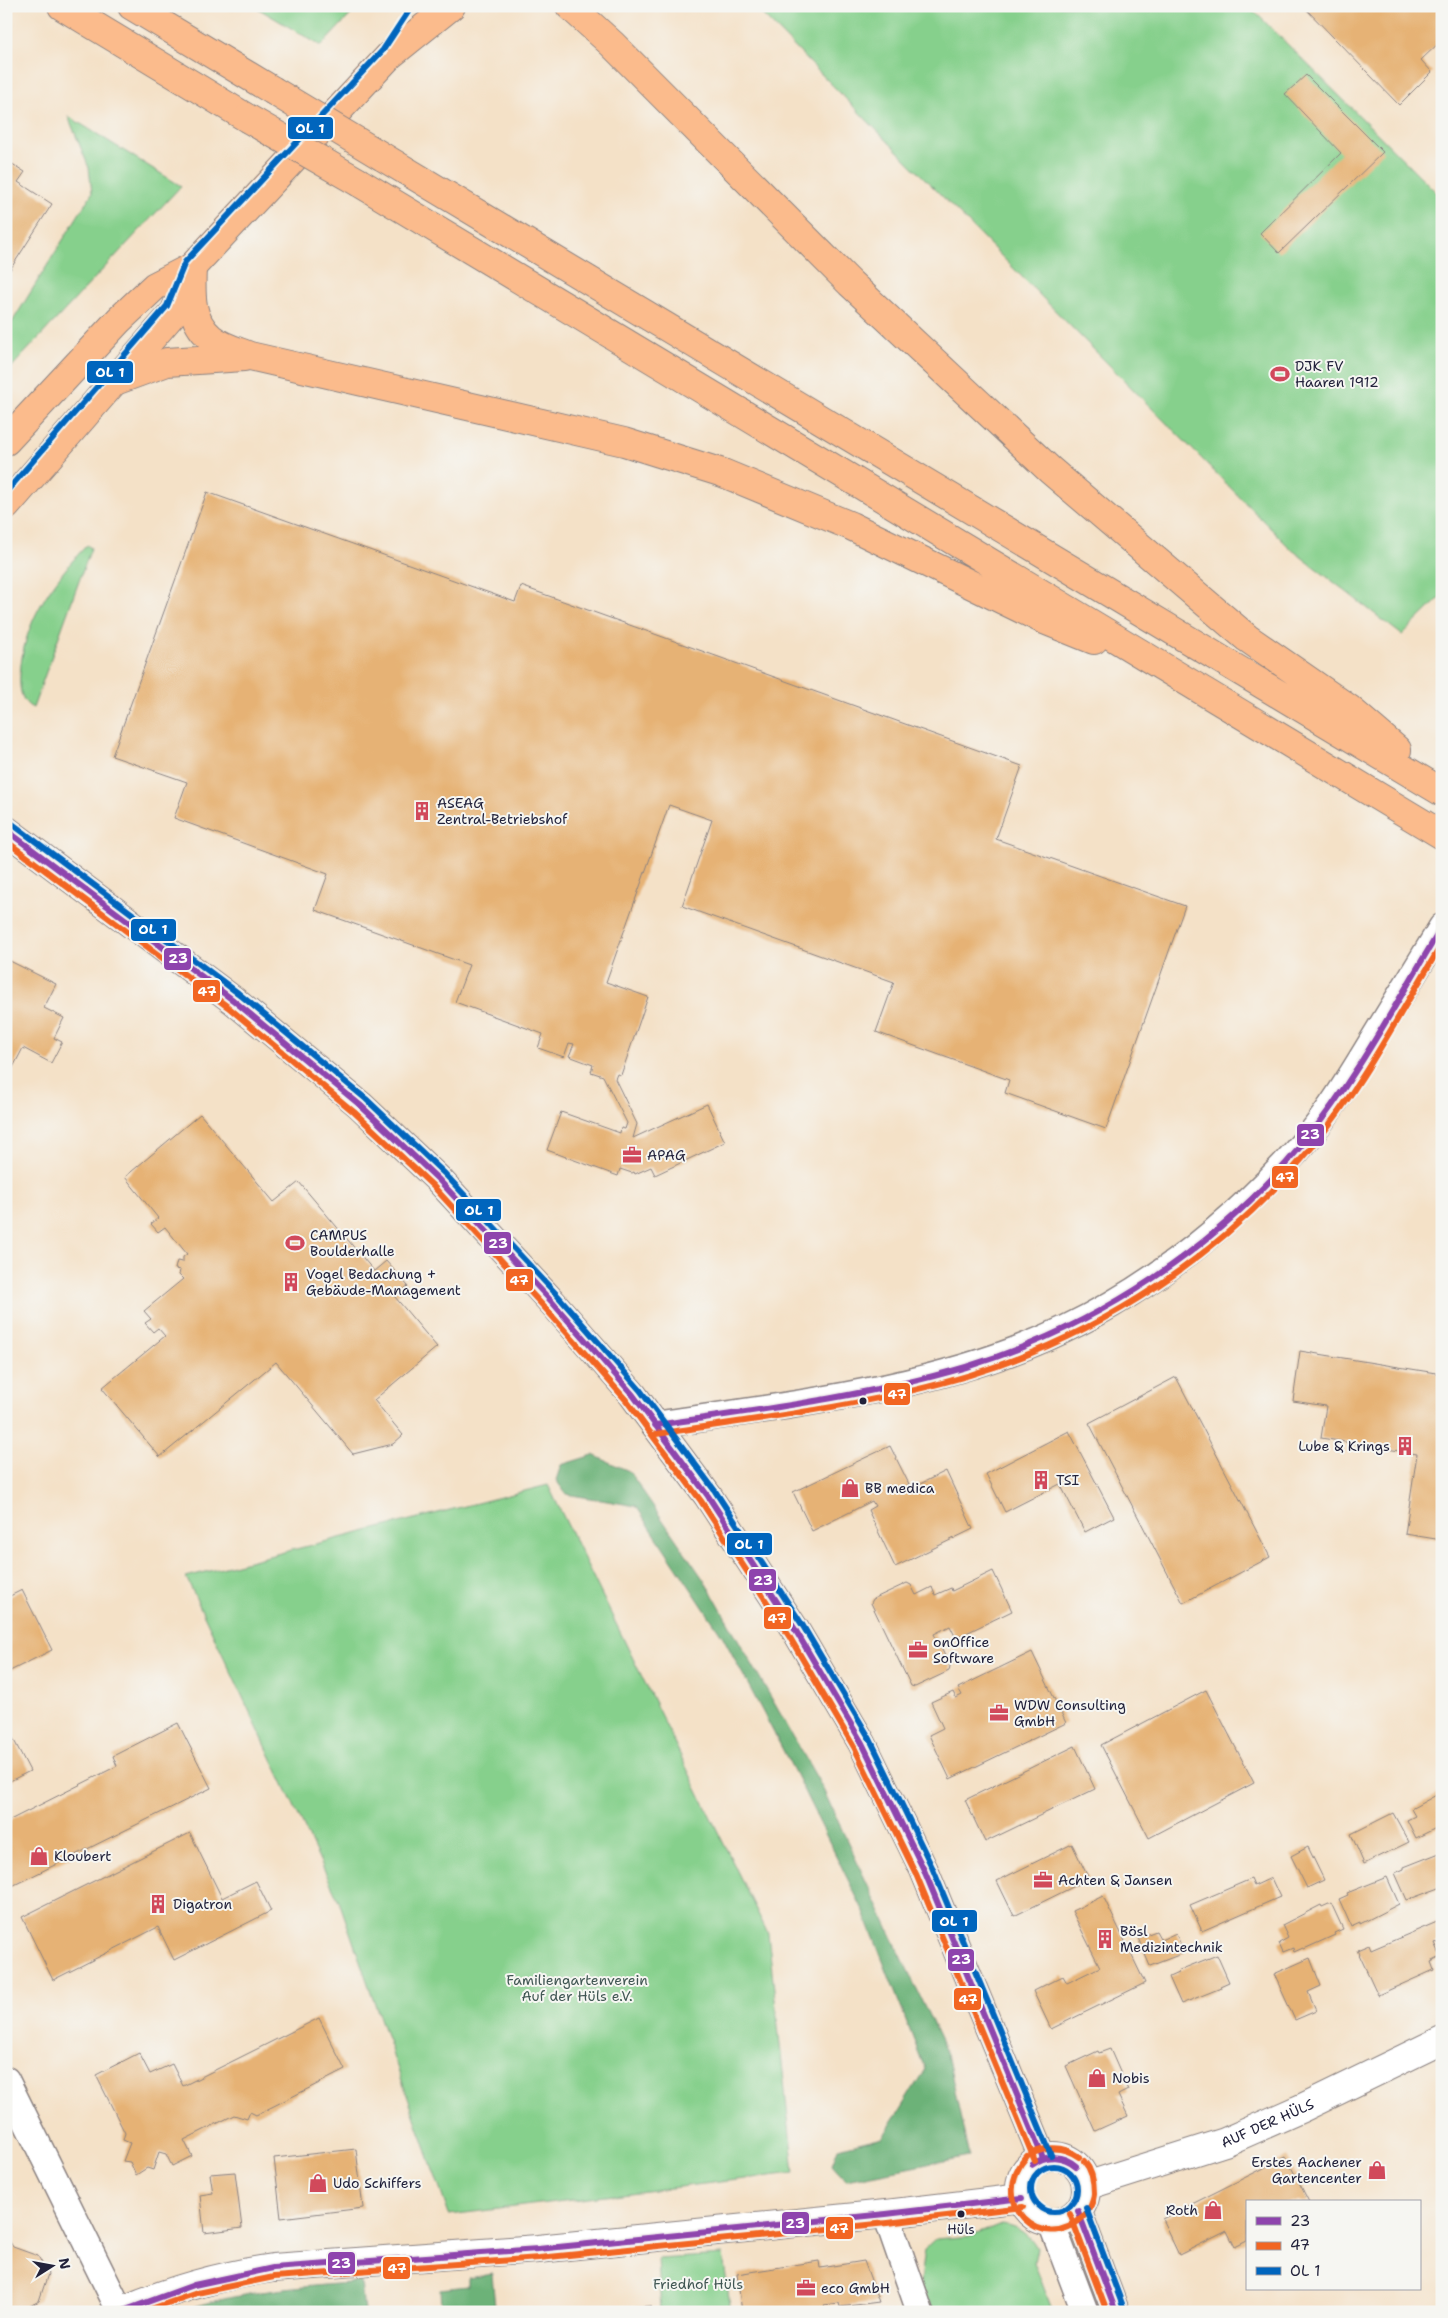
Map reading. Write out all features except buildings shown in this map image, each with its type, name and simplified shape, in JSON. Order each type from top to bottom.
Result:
[{"type":"main road","points":[[62,6],[247,118],[360,183],[1440,834]]},
{"type":"main road","points":[[132,6],[1442,790]]},
{"type":"main road","points":[[390,55],[423,6]]},
{"type":"main road","points":[[6,441],[133,306],[155,286],[192,267],[390,55],[451,6]]},
{"type":"main road","points":[[570,6],[612,44],[850,283],[1050,470],[1247,638],[1348,708],[1442,790]]},
{"type":"main road","points":[[595,6],[612,44]]},
{"type":"main road","points":[[192,267],[190,296],[195,318],[211,339],[250,356],[624,442],[723,473],[851,526],[1042,620],[1172,672]]},
{"type":"main road","points":[[6,506],[175,311],[192,267]]},
{"type":"main road","points":[[114,381],[167,362],[250,356]]},
{"type":"street","points":[[6,830],[233,1000],[360,1105],[432,1173],[552,1302],[633,1395],[708,1496],[796,1631],[862,1742],[924,1870],[1043,2158]]},
{"type":"street","points":[[6,851],[101,903]]},
{"type":"street","points":[[655,1425],[860,1393],[926,1378],[1005,1353],[1062,1331],[1148,1282],[1207,1240],[1294,1154],[1338,1098],[1442,927]]},
{"type":"street","name":"AUF DER HÜLS","points":[[1082,2199],[1225,2142],[1302,2108],[1442,2040]]},
{"type":"street","points":[[6,2080],[120,2311],[192,2284],[232,2274],[274,2268],[538,2249],[886,2214],[1022,2198]]},
{"type":"street","points":[[1082,2199],[1070,2218],[1051,2222],[1036,2217],[1025,2206],[1022,2198],[1022,2179],[1034,2163],[1043,2158],[1054,2156],[1066,2159],[1076,2165],[1083,2175],[1082,2199],[1116,2312]]},
{"type":"street","points":[[886,2214],[920,2312]]},
{"type":"street","points":[[1051,2222],[1085,2312]]},
{"type":"green space","points":[[254,6],[359,6],[321,46]]},
{"type":"green space","name":"DJK FV Haaren 1912","points":[[754,6],[1249,6],[1442,198],[1442,596],[1402,635],[1291,549]]},
{"type":"green space","points":[[68,116],[181,186],[6,373],[6,332],[92,193],[89,168]]},
{"type":"green space","points":[[87,545],[91,548],[33,708],[23,699],[20,685],[22,656],[27,638],[41,604],[62,574]]},
{"type":"green space","points":[[593,1455],[629,1471],[706,1583],[822,1787],[947,2054],[969,2156],[846,2180],[832,2164],[838,2148],[883,2137],[925,2069],[863,1910],[794,1771],[723,1637],[636,1506],[566,1494],[556,1480],[561,1465]]},
{"type":"green space","name":"Familiengartenverein Auf der Hüls e.V.","points":[[548,1485],[768,1934],[794,2173],[449,2215],[339,1901],[186,1577]]},
{"type":"green space","points":[[1002,2224],[1023,2232],[1031,2238],[1037,2248],[1034,2262],[1053,2312],[930,2312],[920,2282],[924,2250],[936,2239],[972,2236]]},
{"type":"green space","name":"Friedhof Hüls","points":[[723,2255],[731,2312],[661,2312],[658,2259]]},
{"type":"green space","points":[[492,2274],[495,2307],[441,2310],[440,2289],[468,2286],[468,2278]]},
{"type":"green space","points":[[361,2282],[364,2312],[179,2312],[223,2299],[269,2291]]},
{"type":"transit line","points":[[6,492],[167,306],[185,262],[383,50],[412,6]]},
{"type":"transit line","points":[[11,823],[238,993],[366,1099],[445,1174],[558,1296],[640,1390],[715,1491],[803,1626],[870,1739],[932,1867],[1051,2155]]},
{"type":"transit line","name":"23","points":[[6,830],[233,1000],[360,1105],[439,1180],[552,1302],[633,1395],[708,1496],[796,1631],[862,1743],[924,1870],[1043,2158]]},
{"type":"transit line","name":"47","points":[[6,841],[228,1007],[354,1112],[433,1186],[626,1400],[701,1501],[789,1636],[854,1747],[916,1874],[1035,2161]]},
{"type":"transit line","name":"23","points":[[655,1425],[851,1395],[966,1367],[1015,1350],[1062,1330],[1108,1306],[1153,1279],[1235,1215],[1272,1179],[1306,1140],[1361,1063],[1442,927]]},
{"type":"transit line","name":"47","points":[[656,1434],[854,1403],[932,1386],[970,1375],[1019,1358],[1067,1337],[1113,1313],[1158,1286],[1240,1222],[1277,1186],[1312,1147],[1348,1099],[1442,944]]},
{"type":"transit line","name":"47","points":[[1033,2153],[1045,2149],[1063,2149],[1079,2157]]},
{"type":"transit line","name":"47","points":[[1027,2156],[1016,2174],[1013,2191],[1016,2206],[1024,2219],[1036,2227],[1051,2231],[1067,2228],[1083,2217],[1091,2206],[1094,2196],[1093,2180],[1091,2172],[1084,2161]]},
{"type":"transit line","name":"23","points":[[1032,2165],[1037,2161],[1054,2157],[1071,2162],[1076,2166]]},
{"type":"transit line","points":[[1049,2166],[1059,2166],[1073,2176],[1077,2189],[1073,2202],[1067,2208],[1059,2212],[1049,2212],[1035,2202],[1031,2194],[1031,2184],[1041,2170],[1049,2166]]},
{"type":"transit line","name":"23","points":[[120,2312],[194,2285],[273,2268],[538,2249],[886,2214],[1022,2198]]},
{"type":"transit line","name":"47","points":[[142,2312],[197,2293],[274,2277],[539,2258],[887,2223],[1023,2207]]},
{"type":"transit line","points":[[1086,2208],[1124,2309]]},
{"type":"transit line","name":"23","points":[[1078,2211],[1116,2312]]},
{"type":"transit line","name":"47","points":[[1070,2214],[1107,2312]]},
{"type":"place","name":"DJK FV Haaren 1912","points":[[1280,374]]},
{"type":"place","name":"ASEAG Zentral-Betriebshof","points":[[422,811]]},
{"type":"place","name":"APAG","points":[[632,1155]]},
{"type":"place","name":"CAMPUS Boulderhalle","points":[[295,1243]]},
{"type":"place","name":"Vogel Bedachung + Gebäude-Management","points":[[291,1282]]},
{"type":"place","name":"Lube & Krings","points":[[1405,1446]]},
{"type":"place","name":"TSI","points":[[1041,1480]]},
{"type":"place","name":"BB medica","points":[[850,1488]]},
{"type":"place","name":"onOffice Software","points":[[918,1650]]},
{"type":"place","name":"WDW Consulting GmbH","points":[[999,1713]]},
{"type":"place","name":"Kloubert","points":[[39,1856]]},
{"type":"place","name":"Achten & Jansen","points":[[1043,1880]]},
{"type":"place","name":"Digatron","points":[[158,1904]]},
{"type":"place","name":"Bösl Medizintechnik","points":[[1105,1939]]},
{"type":"place","name":"Nobis","points":[[1097,2078]]},
{"type":"place","name":"Erstes Aachener Gartencenter","points":[[1377,2170]]},
{"type":"place","name":"Udo Schiffers","points":[[318,2183]]},
{"type":"place","name":"Roth","points":[[1213,2210]]},
{"type":"place","name":"Hüls","points":[[961,2214]]},
{"type":"place","name":"eco GmbH","points":[[806,2288]]}]
